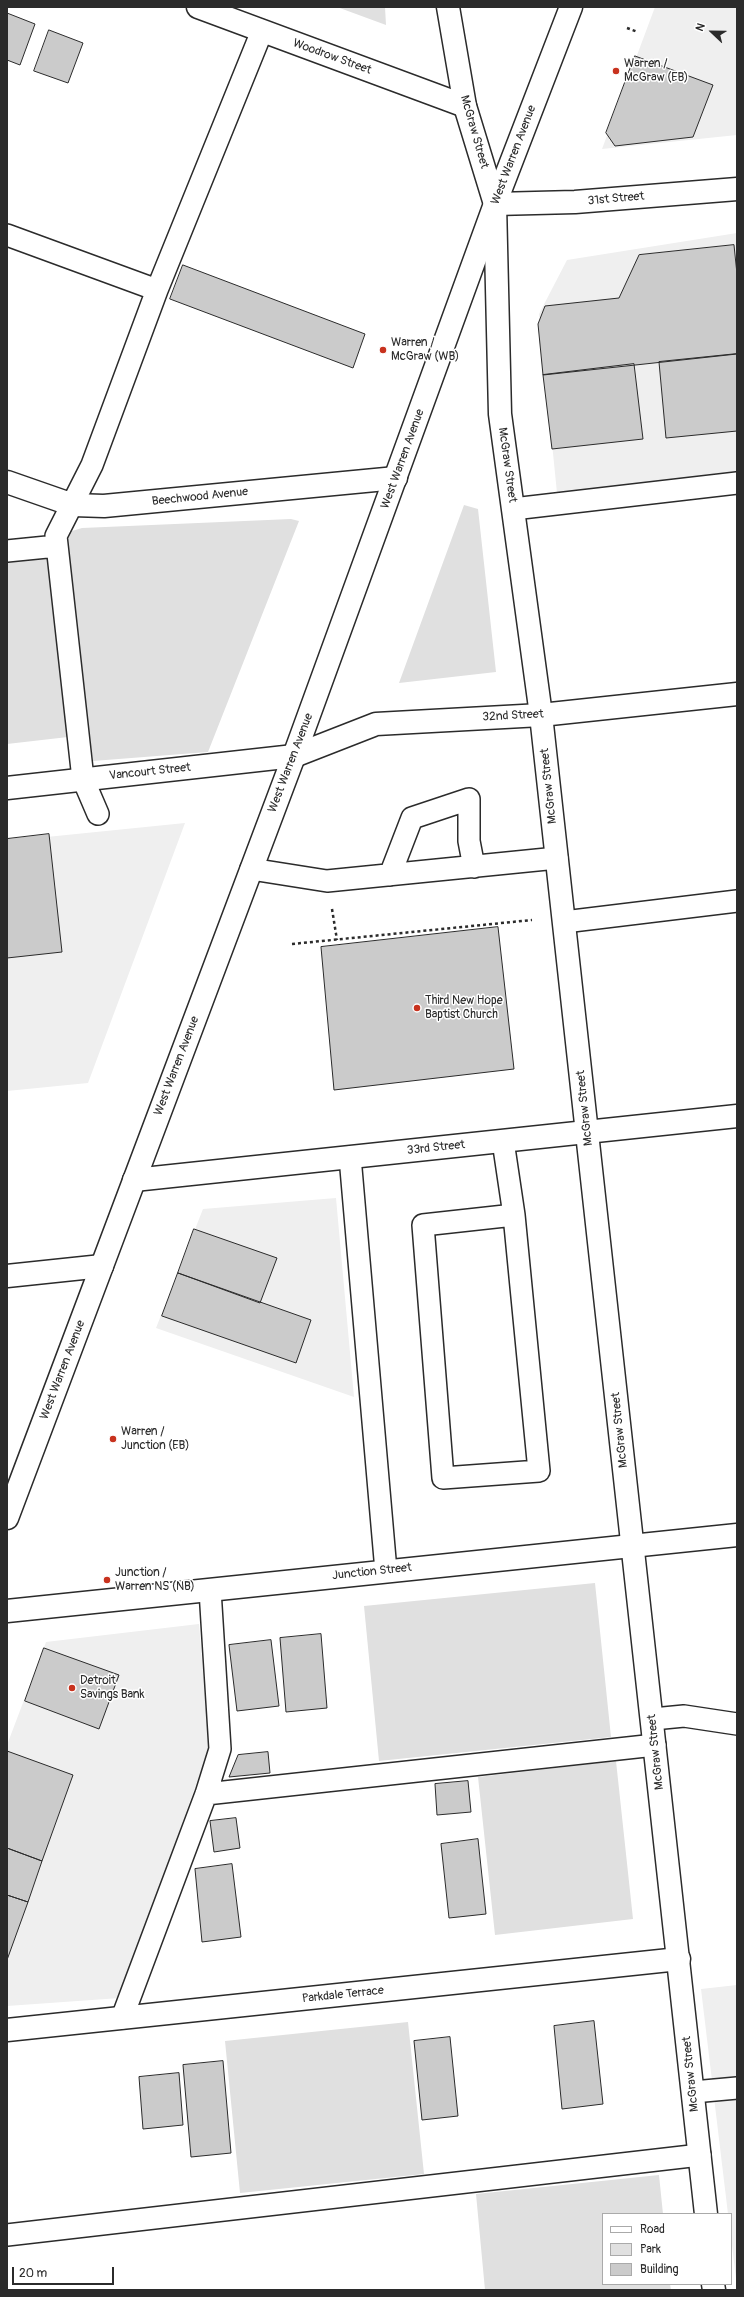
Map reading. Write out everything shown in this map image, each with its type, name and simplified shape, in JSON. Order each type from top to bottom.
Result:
[{"type":"street","name":"Woodrow Street","points":[[198,7],[465,106]]},
{"type":"street","name":"McGraw Street","points":[[448,7],[465,106],[495,204],[500,414],[541,715],[653,1719],[706,2213]]},
{"type":"street","name":"West Warren Avenue","points":[[7,1518],[294,756],[495,204],[571,7]]},
{"type":"street","name":"31st Street","points":[[495,204],[575,202],[737,189]]},
{"type":"street","name":"Beechwood Avenue","points":[[7,482],[73,505],[104,506],[396,478]]},
{"type":"street","name":"32nd Street","points":[[294,756],[376,724],[541,715],[737,694]]},
{"type":"street","name":"Vancourt Street","points":[[7,788],[294,756]]},
{"type":"street","name":"33rd Street","points":[[134,1180],[737,1116]]},
{"type":"street","points":[[7,1276],[102,1266]]},
{"type":"street","name":"Junction Street","points":[[7,1611],[633,1544],[737,1535]]},
{"type":"street","name":"Parkdale Terrace","points":[[7,2030],[679,1959]]},
{"type":"lane","points":[[98,814],[83,779],[56,536],[92,465],[156,290],[262,31]]},
{"type":"lane","points":[[7,235],[156,290]]},
{"type":"lane","points":[[513,509],[737,483]]},
{"type":"lane","points":[[7,551],[57,546]]},
{"type":"lane","points":[[390,875],[412,818],[469,799],[469,841],[474,867]]},
{"type":"lane","points":[[251,869],[327,881],[557,858]]},
{"type":"lane","points":[[564,922],[737,901]]},
{"type":"lane","points":[[503,1141],[514,1216],[539,1471],[443,1478],[423,1225],[514,1216]]},
{"type":"lane","points":[[350,1157],[386,1571]]},
{"type":"lane","points":[[122,2018],[206,1794],[220,1749],[210,1590]]},
{"type":"lane","points":[[653,1719],[684,1716],[737,1724]]},
{"type":"lane","points":[[206,1794],[655,1745]]},
{"type":"lane","points":[[693,2092],[737,2088]]},
{"type":"lane","points":[[7,2235],[700,2155]]},
{"type":"path","points":[[627,28],[638,32]]},
{"type":"path","points":[[330,901],[337,940]]},
{"type":"path","points":[[292,944],[532,920]]},
{"type":"shaded area","points":[[655,7],[737,7],[737,135],[602,149]]},
{"type":"shaded area","points":[[737,233],[737,471],[557,493],[539,314],[567,260]]},
{"type":"shaded area","points":[[185,823],[88,1083],[7,1091],[7,841]]},
{"type":"shaded area","points":[[336,1198],[354,1397],[156,1328],[203,1209]]},
{"type":"shaded area","points":[[199,1624],[209,1748],[120,1998],[7,2006],[7,1745],[46,1642]]},
{"type":"shaded area","points":[[737,1985],[737,2287],[732,2245],[732,2213],[728,2213],[701,1989]]},
{"type":"green space","points":[[337,7],[385,7],[386,25]]},
{"type":"green space","points":[[464,505],[478,509],[496,672],[399,683]]},
{"type":"green space","points":[[291,519],[299,521],[208,752],[93,761],[65,552],[66,544],[72,531],[82,528]]},
{"type":"green space","points":[[51,556],[68,737],[7,744],[7,561]]},
{"type":"green space","points":[[595,1583],[611,1737],[379,1761],[364,1606]]},
{"type":"green space","points":[[616,1761],[633,1919],[495,1935],[478,1777]]},
{"type":"green space","points":[[408,2022],[424,2174],[240,2193],[225,2041]]},
{"type":"green space","points":[[659,2175],[663,2213],[602,2213],[602,2285],[670,2285],[671,2290],[485,2290],[476,2194]]},
{"type":"building","points":[[7,13],[35,24],[20,65],[7,60]]},
{"type":"building","points":[[49,30],[83,43],[68,83],[34,71]]},
{"type":"building","points":[[635,56],[713,85],[693,137],[615,146],[606,133]]},
{"type":"building","points":[[734,245],[737,274],[737,354],[543,375],[538,324],[545,306],[619,298],[639,255]]},
{"type":"building","points":[[183,265],[365,334],[353,368],[170,299]]},
{"type":"building","points":[[737,354],[737,431],[666,438],[659,362]]},
{"type":"building","points":[[634,364],[643,439],[552,449],[543,375]]},
{"type":"building","points":[[49,834],[62,952],[7,958],[7,839]]},
{"type":"building","name":"Third New Hope Baptist Church","points":[[498,927],[514,1069],[334,1090],[321,947]]},
{"type":"building","points":[[194,1229],[277,1258],[260,1303],[178,1273]]},
{"type":"building","points":[[178,1273],[311,1320],[296,1363],[162,1316]]},
{"type":"building","points":[[321,1634],[327,1708],[286,1712],[280,1638]]},
{"type":"building","points":[[271,1640],[279,1706],[237,1711],[229,1645]]},
{"type":"building","name":"Detroit Savings Bank","points":[[44,1648],[119,1675],[99,1729],[25,1701]]},
{"type":"building","points":[[7,1751],[73,1775],[42,1861],[7,1848]]},
{"type":"building","points":[[268,1752],[270,1773],[229,1777],[238,1755]]},
{"type":"building","points":[[468,1781],[471,1812],[437,1815],[435,1784]]},
{"type":"building","points":[[236,1818],[240,1848],[214,1852],[210,1821]]},
{"type":"building","points":[[478,1839],[486,1914],[449,1918],[441,1844]]},
{"type":"building","points":[[7,1848],[42,1861],[28,1902],[7,1895]]},
{"type":"building","points":[[232,1864],[241,1937],[202,1942],[195,1869]]},
{"type":"building","points":[[7,1895],[28,1902],[7,1960]]},
{"type":"building","points":[[594,2021],[603,2104],[562,2109],[554,2026]]},
{"type":"building","points":[[450,2037],[458,2116],[422,2120],[414,2041]]},
{"type":"building","points":[[223,2061],[231,2153],[191,2157],[183,2065]]},
{"type":"building","points":[[179,2073],[183,2125],[143,2129],[139,2077]]},
{"type":"place","name":"Warren / McGraw (EB)","points":[[616,71]]},
{"type":"place","name":"Warren / McGraw (WB)","points":[[383,350]]},
{"type":"place","name":"Third New Hope Baptist Church","points":[[417,1008]]},
{"type":"place","name":"Warren / Junction (EB)","points":[[113,1439]]},
{"type":"place","name":"Junction / Warren NS (NB)","points":[[107,1580]]},
{"type":"place","name":"Detroit Savings Bank","points":[[72,1688]]}]
